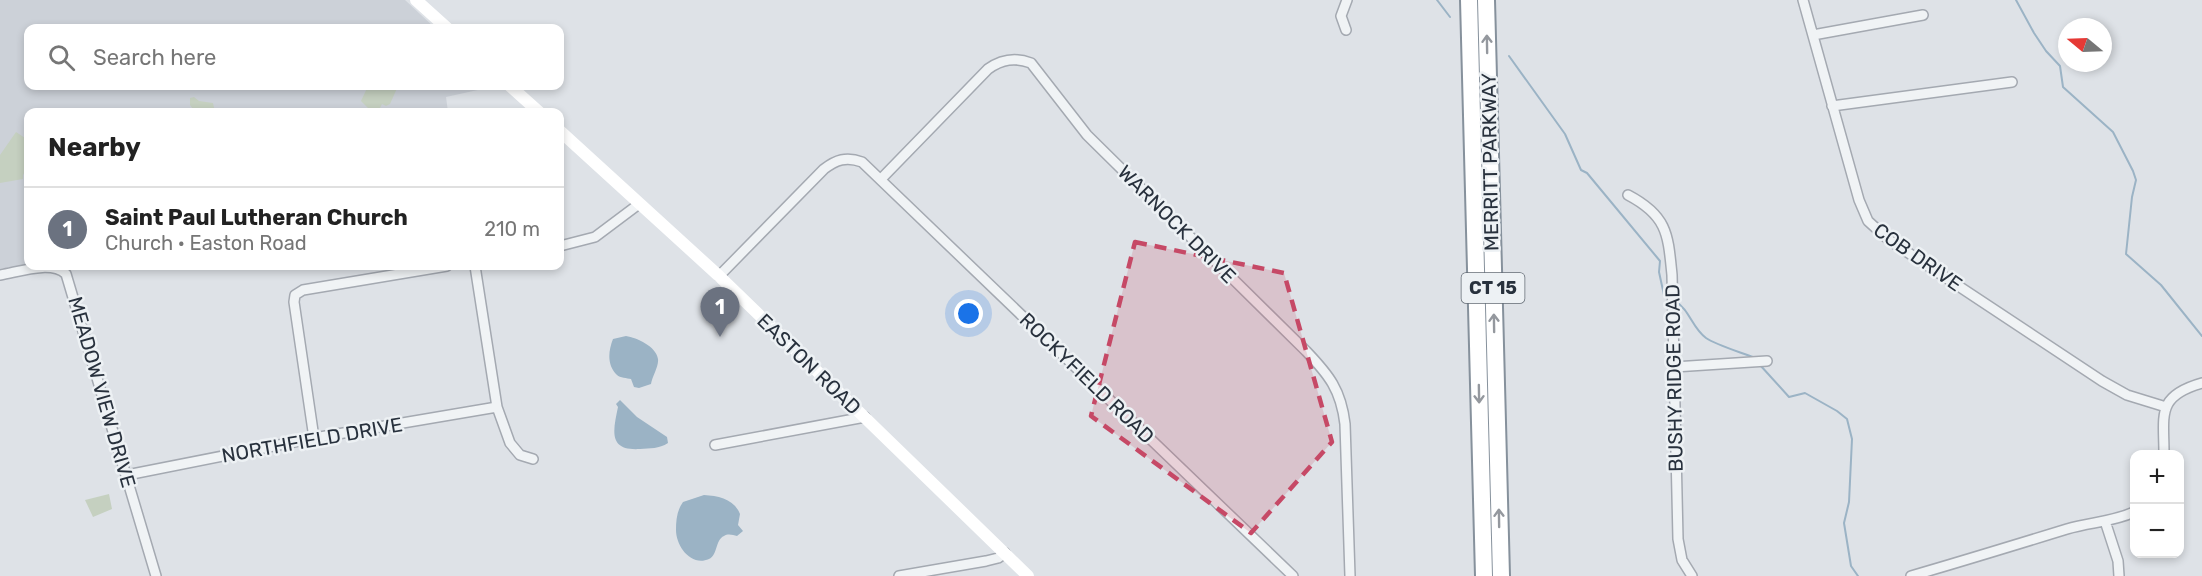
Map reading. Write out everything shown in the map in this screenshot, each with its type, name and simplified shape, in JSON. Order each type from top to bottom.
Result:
[{"type":"highway","name":"MERRITT PARKWAY","points":[[1469,0],[1484,576]]},
{"type":"highway","name":"MERRITT PARKWAY","points":[[1486,0],[1501,576]]},
{"type":"main road","points":[[416,0],[443,24]]},
{"type":"main road","points":[[514,90],[535,108]]},
{"type":"main road","name":"EASTON ROAD","points":[[564,135],[719,276],[1028,576]]},
{"type":"street","points":[[1346,30],[1341,16],[1347,0]]},
{"type":"street","name":"COB DRIVE","points":[[1803,0],[1861,208],[1876,230],[2112,388],[2133,398],[2166,407]]},
{"type":"street","points":[[1813,35],[1923,15]]},
{"type":"street","name":"WARNOCK DRIVE","points":[[881,179],[988,69],[1008,60],[1030,63],[1087,135],[1306,351],[1334,384],[1342,406],[1345,424],[1350,576]]},
{"type":"street","points":[[1832,106],[2012,82]]},
{"type":"street","name":"ROCKYFIELD ROAD","points":[[719,276],[818,175],[834,162],[846,159],[858,161],[881,179],[1293,576]]},
{"type":"street","name":"BUSHY RIDGE ROAD","points":[[1628,195],[1640,201],[1655,214],[1666,231],[1672,275],[1678,538],[1682,560],[1692,576]]},
{"type":"street","points":[[564,246],[595,237],[639,204]]},
{"type":"street","name":"MEADOW VIEW DRIVE","points":[[0,275],[31,270]]},
{"type":"street","name":"MEADOW VIEW DRIVE","points":[[62,270],[66,274],[156,576]]},
{"type":"street","points":[[314,438],[294,302],[295,295],[303,290],[423,270]]},
{"type":"street","points":[[477,270],[497,407],[514,450],[520,455],[533,459]]},
{"type":"street","points":[[1674,367],[1765,361]]},
{"type":"street","points":[[2164,450],[2166,407],[2176,393],[2202,384]]},
{"type":"street","name":"NORTHFIELD DRIVE","points":[[127,475],[314,438],[497,407]]},
{"type":"street","points":[[715,445],[865,417]]},
{"type":"street","points":[[1911,576],[2067,529],[2130,513]]},
{"type":"street","points":[[2105,521],[2118,561],[2119,576]]},
{"type":"street","points":[[898,576],[986,561],[998,558],[1005,553]]},
{"type":"highlighted area","points":[[1135,242],[1284,273],[1332,442],[1251,533],[1091,416]]},
{"type":"shaded area","points":[[0,0],[405,0],[431,24],[24,24],[24,90],[478,90],[446,97],[447,108],[24,108],[24,265],[0,269]]},
{"type":"green space","points":[[366,90],[396,90],[390,104],[386,106],[382,104],[380,108],[368,108],[361,101]]},
{"type":"green space","points":[[194,97],[199,101],[213,103],[214,108],[192,108],[190,98]]},
{"type":"green space","points":[[16,132],[24,137],[23,179],[0,183],[0,155]]},
{"type":"green space","points":[[109,494],[112,509],[93,517],[85,500]]},
{"type":"water","points":[[626,336],[645,343],[657,354],[657,365],[651,384],[639,388],[634,387],[631,379],[618,376],[611,367],[609,353],[613,339]]},
{"type":"water","points":[[620,400],[637,417],[667,437],[668,443],[658,447],[640,449],[622,447],[615,438],[614,431],[618,407],[616,404]]},
{"type":"water","points":[[704,495],[720,497],[734,505],[740,514],[738,525],[743,531],[737,536],[730,534],[721,538],[712,557],[702,561],[686,554],[679,542],[676,526],[678,512],[683,502]]},
{"type":"waterway","points":[[1437,0],[1450,17]]},
{"type":"waterway","points":[[2016,0],[2034,33],[2060,66],[2063,87],[2113,132],[2133,171],[2136,180],[2126,254],[2161,285],[2202,336]]},
{"type":"waterway","points":[[1509,56],[1565,134],[1581,170],[1587,173],[1660,261],[1659,272],[1664,295]]},
{"type":"waterway","points":[[1675,301],[1706,338],[1755,358]]},
{"type":"waterway","points":[[1760,365],[1789,397],[1805,393],[1847,419],[1852,439],[1849,502],[1844,523],[1851,566],[1858,576]]},
{"type":"place","name":"Saint Paul Lutheran Church","points":[[720,337]]}]
